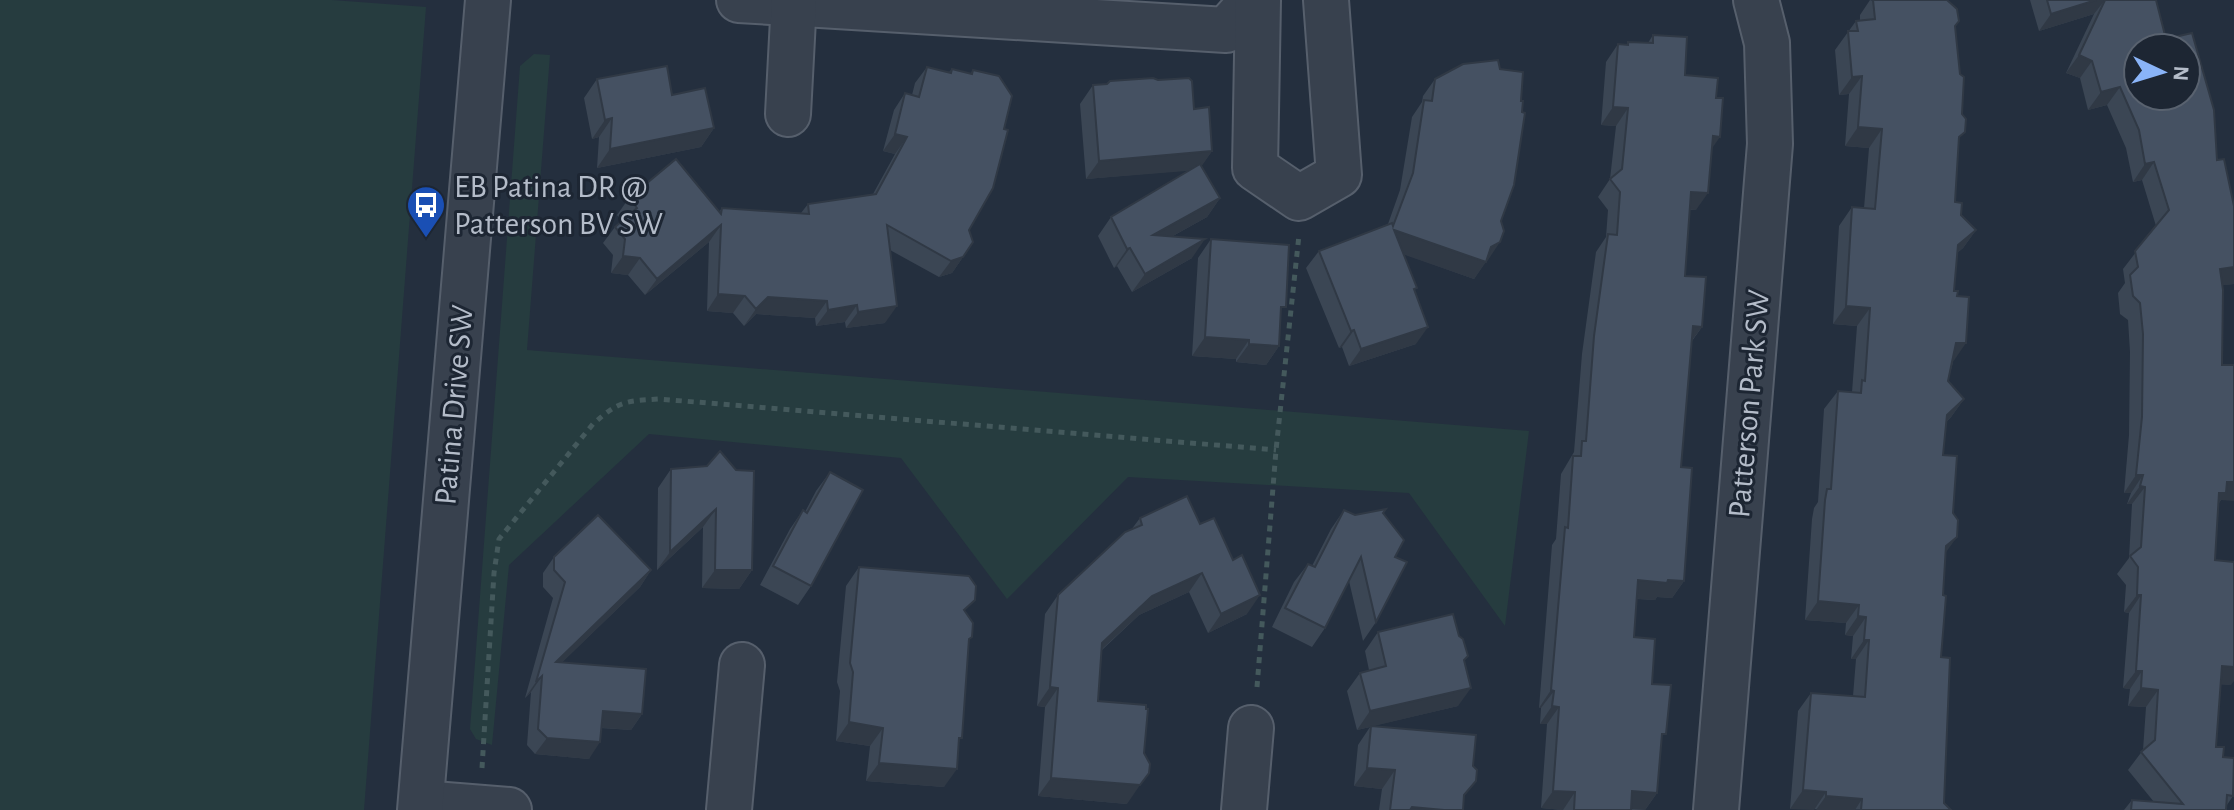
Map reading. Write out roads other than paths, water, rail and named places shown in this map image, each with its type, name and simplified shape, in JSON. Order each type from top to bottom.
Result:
[{"type":"street","name":"Patina Drive SW","points":[[420,806],[488,0]]},
{"type":"street","points":[[739,0],[1226,30],[1255,0]]},
{"type":"street","points":[[1255,0],[1255,168],[1299,198],[1339,175],[1326,0]]},
{"type":"street","name":"Patterson Park SW","points":[[1716,810],[1770,144],[1767,43],[1756,0]]},
{"type":"street","points":[[788,114],[793,2]]},
{"type":"street","points":[[729,810],[742,665]]},
{"type":"street","points":[[1244,810],[1251,728]]},
{"type":"street","points":[[420,806],[494,809]]},
{"type":"place","name":"EB Patina DR @ Patterson BV SW","points":[[426,239]]}]
